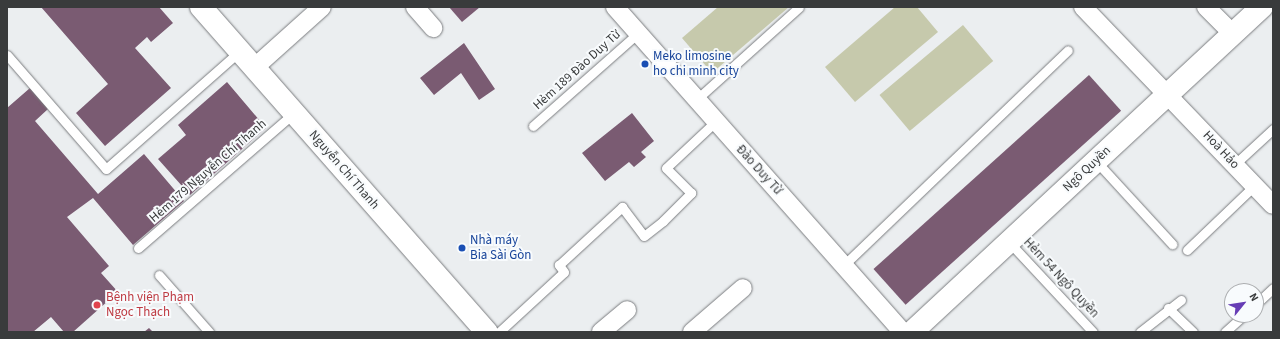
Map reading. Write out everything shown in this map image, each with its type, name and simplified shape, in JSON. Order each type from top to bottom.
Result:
[{"type":"street","name":"Nguyễn Chí Thanh","points":[[201,7],[488,332]]},
{"type":"street","points":[[254,68],[322,7]]},
{"type":"street","points":[[415,7],[433,28]]},
{"type":"street","name":"Đào Duy Từ","points":[[615,7],[903,332]]},
{"type":"street","name":"Hoà Hảo","points":[[1083,7],[1169,94],[1273,205]]},
{"type":"street","points":[[1206,7],[1233,34]]},
{"type":"street","name":"Ngô Quyền","points":[[912,332],[1262,7]]},
{"type":"street","points":[[692,332],[743,288]]},
{"type":"street","points":[[601,332],[627,310]]},
{"type":"lane","points":[[697,99],[799,7]]},
{"type":"lane","name":"Hẻm 189 Đào Duy Từ","points":[[533,126],[638,33]]},
{"type":"lane","points":[[844,265],[1068,50]]},
{"type":"lane","points":[[7,55],[106,169],[240,51]]},
{"type":"lane","name":"Hẻm 179 Nguyễn Chí Thanh","points":[[138,248],[294,113]]},
{"type":"lane","points":[[499,332],[564,272],[559,265],[622,207],[644,236],[663,221],[691,193],[666,168],[716,121]]},
{"type":"lane","points":[[1235,164],[1273,129]]},
{"type":"lane","points":[[1096,162],[1172,244]]},
{"type":"lane","points":[[1187,250],[1254,185]]},
{"type":"lane","name":"Hẻm 54 Ngô Quyền","points":[[1009,242],[1093,332]]},
{"type":"lane","points":[[159,275],[209,332]]},
{"type":"lane","points":[[1264,296],[1273,288]]},
{"type":"lane","points":[[1140,332],[1168,308],[1182,300]]},
{"type":"lane","points":[[1168,308],[1193,332]]},
{"type":"lane","points":[[1226,332],[1236,323]]},
{"type":"green space","points":[[718,7],[789,7],[712,73],[682,38]]},
{"type":"green space","points":[[895,7],[917,7],[938,32],[855,102],[825,67]]},
{"type":"green space","points":[[963,25],[993,61],[910,131],[880,95]]},
{"type":"building","points":[[41,7],[159,7],[173,23],[151,42],[147,37],[135,48],[171,88],[105,146],[76,113],[108,84]]},
{"type":"building","points":[[449,7],[480,7],[462,22]]},
{"type":"building","points":[[464,43],[495,89],[479,100],[461,73],[434,95],[420,78]]},
{"type":"building","points":[[1089,75],[1121,111],[906,305],[873,269]]},
{"type":"building","points":[[227,82],[266,128],[190,195],[158,159],[186,135],[178,125]]},
{"type":"building","points":[[30,88],[48,109],[35,121],[98,194],[144,154],[184,201],[133,245],[93,198],[67,217],[109,266],[101,273],[118,292],[73,332],[64,332],[51,317],[33,332],[7,332],[7,108]]},
{"type":"building","points":[[632,113],[654,141],[641,152],[646,157],[634,167],[629,162],[605,181],[582,153]]},
{"type":"building","points":[[149,328],[153,332],[144,332]]},
{"type":"place","name":"Meko limosine ho chi minh city","points":[[645,64]]},
{"type":"place","name":"Nhà máy Bia Sài Gòn","points":[[462,248]]},
{"type":"place","name":"Bệnh viện Phạm Ngọc Thạch","points":[[97,305]]}]
